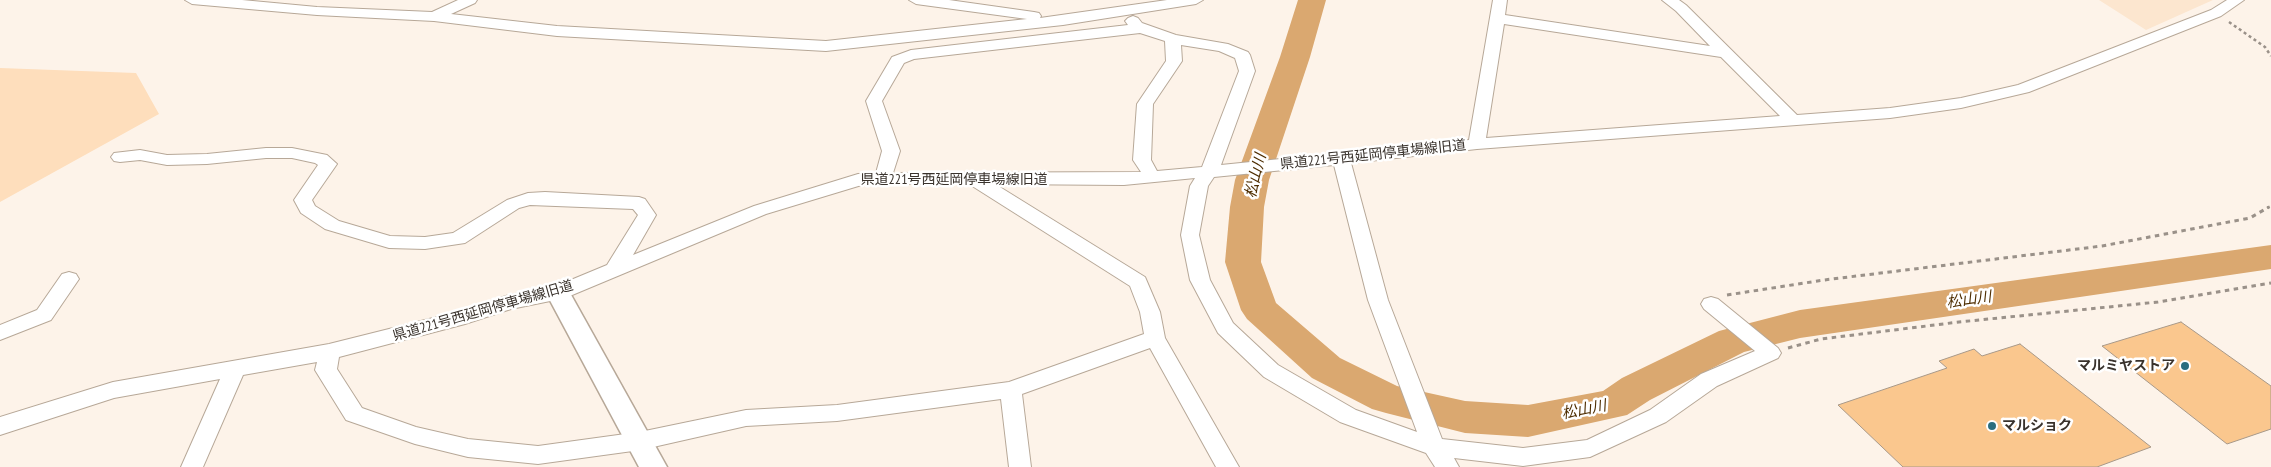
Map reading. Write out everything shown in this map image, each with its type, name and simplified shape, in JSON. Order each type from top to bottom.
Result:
[{"type":"street","points":[[192,0],[317,11],[434,17],[557,32],[826,46],[1063,20],[1126,6],[1196,0]]},
{"type":"street","points":[[434,17],[470,0]]},
{"type":"street","points":[[916,0],[1063,20]]},
{"type":"street","points":[[1477,144],[1500,0]]},
{"type":"street","points":[[1669,0],[1681,8],[1794,121]]},
{"type":"street","name":"県道221号西延岡停車場線旧道","points":[[0,426],[112,390],[329,352],[445,322],[509,302],[558,293],[760,210],[864,178],[1124,179],[1296,164],[1477,144],[1890,114],[1961,103],[2023,89],[2216,13],[2237,0]]},
{"type":"street","points":[[1126,6],[1136,26],[1173,39],[1224,47],[1242,55],[1247,71],[1210,170],[1198,186],[1190,235],[1200,280],[1225,328],[1271,371],[1348,416],[1434,446],[1523,457],[1590,448],[1658,416],[1709,380],[1770,352],[1711,304]]},
{"type":"street","points":[[1497,18],[1726,53]]},
{"type":"street","points":[[883,178],[891,150],[874,100],[898,60],[912,55],[1141,28]]},
{"type":"street","points":[[1152,176],[1142,160],[1145,104],[1174,61],[1173,39]]},
{"type":"street","points":[[120,157],[140,155],[168,160],[292,153],[321,159],[328,164],[303,200],[307,210],[332,225],[389,242],[426,244],[458,239],[513,204],[528,199],[544,198],[639,203],[647,215],[614,270]]},
{"type":"street","points":[[1341,158],[1378,300],[1434,446],[1448,467]]},
{"type":"street","points":[[973,178],[1138,282],[1150,312],[1155,338],[1228,467]]},
{"type":"street","points":[[0,333],[44,315],[70,279]]},
{"type":"street","points":[[558,293],[653,467]]},
{"type":"street","points":[[329,352],[326,370],[354,414],[414,435],[468,448],[538,455],[640,442],[746,418],[837,413],[1011,390],[1155,338]]},
{"type":"street","points":[[192,467],[235,368]]},
{"type":"street","points":[[1011,390],[1020,467]]},
{"type":"path","points":[[2216,13],[2265,47],[2271,56]]},
{"type":"path","points":[[1711,304],[1723,296],[1824,280],[2102,246],[2250,218],[2271,206]]},
{"type":"path","points":[[1770,352],[1821,339],[1959,322],[2158,302],[2271,283]]},
{"type":"shaded area","points":[[2099,0],[2213,0],[2146,30]]},
{"type":"shaded area","points":[[0,68],[136,73],[159,114],[0,202]]},
{"type":"building","name":"マルミヤストア","points":[[2181,322],[2271,386],[2271,429],[2227,444],[2102,346]]},
{"type":"building","name":"マルショク","points":[[2020,344],[2151,447],[2097,467],[1903,467],[1838,405],[1947,368],[1939,361],[1974,349],[1982,356]]},
{"type":"waterway","name":"松山川","points":[[1312,0],[1295,57],[1252,180],[1247,207],[1243,262],[1260,310],[1326,368],[1386,398],[1465,417],[1528,421],[1613,404],[1636,389],[1733,341],[1800,324],[2271,257]]},
{"type":"place","name":"マルミヤストア","points":[[2185,366]]},
{"type":"place","name":"マルショク","points":[[1992,426]]}]
